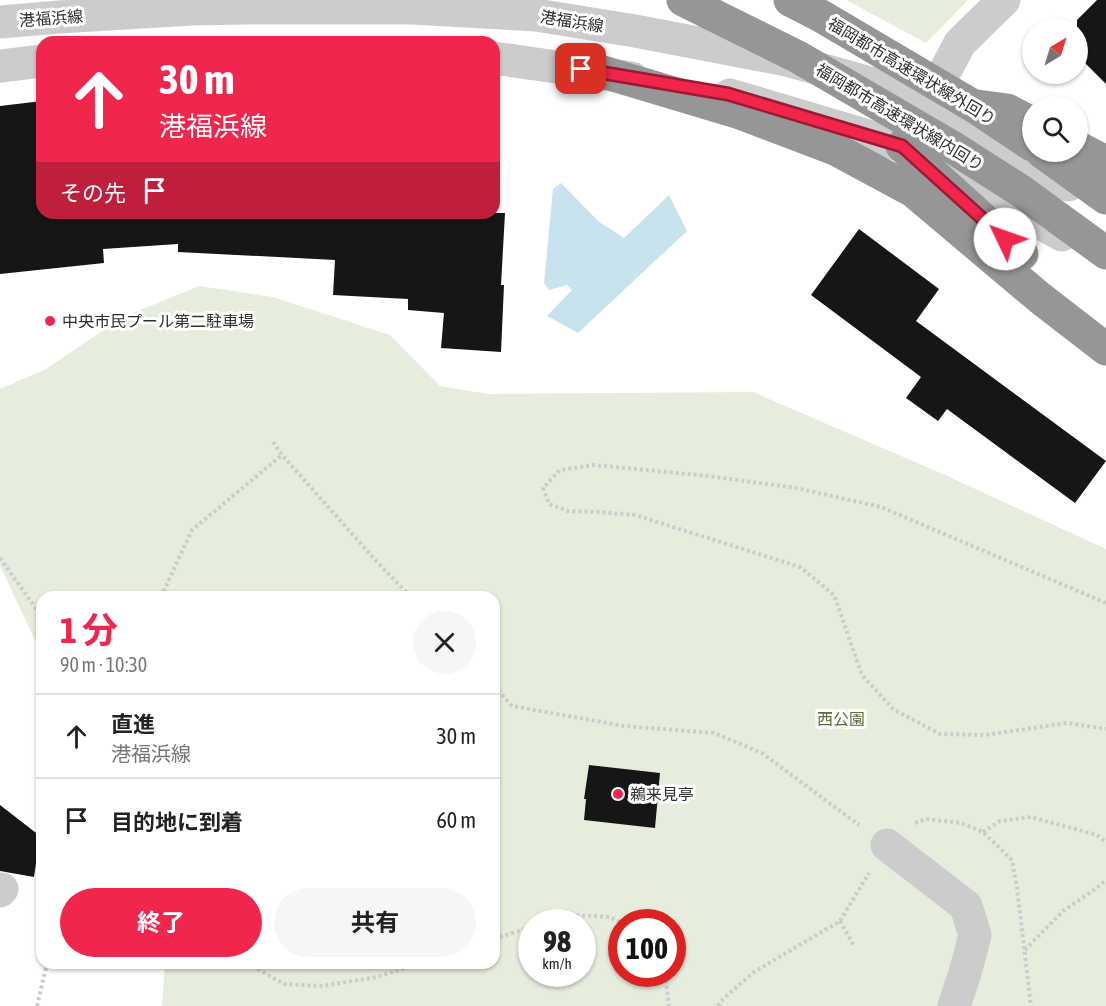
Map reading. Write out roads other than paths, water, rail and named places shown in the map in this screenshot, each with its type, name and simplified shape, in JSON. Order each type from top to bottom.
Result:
[{"type":"highway","name":"福岡都市高速環状線内回り","points":[[683,0],[798,57],[952,147],[1021,191],[1106,253]]},
{"type":"highway","name":"福岡都市高速環状線外回り","points":[[790,0],[975,107],[1022,138]]},
{"type":"highway","points":[[603,72],[740,114],[835,149],[913,190],[1040,298],[1106,349]]},
{"type":"highway","points":[[931,100],[1019,117]]},
{"type":"highway","points":[[902,146],[1056,285],[1106,325]]},
{"type":"highway","points":[[1088,153],[1106,162]]},
{"type":"highway","points":[[1056,162],[1106,198]]},
{"type":"street","points":[[902,146],[931,100],[960,43],[1004,0]]},
{"type":"street","name":"港福浜線","points":[[0,22],[170,10],[412,8],[536,15],[635,31],[787,60],[931,100],[1106,208]]},
{"type":"street","points":[[500,59],[603,72],[728,94],[902,146],[1106,259]]},
{"type":"street","points":[[0,66],[36,62]]},
{"type":"street","points":[[887,845],[966,906],[975,935],[954,1006]]},
{"type":"water","points":[[561,183],[598,221],[624,238],[669,195],[687,231],[578,333],[547,316],[572,290],[567,285],[549,290],[544,283],[553,189]]},
{"type":"place","name":"中央市民プール第二駐車場","points":[[50,321]]},
{"type":"place","name":"鵜来見亭","points":[[618,794]]},
{"type":"park label","name":"西公園","points":[[841,719]]}]
